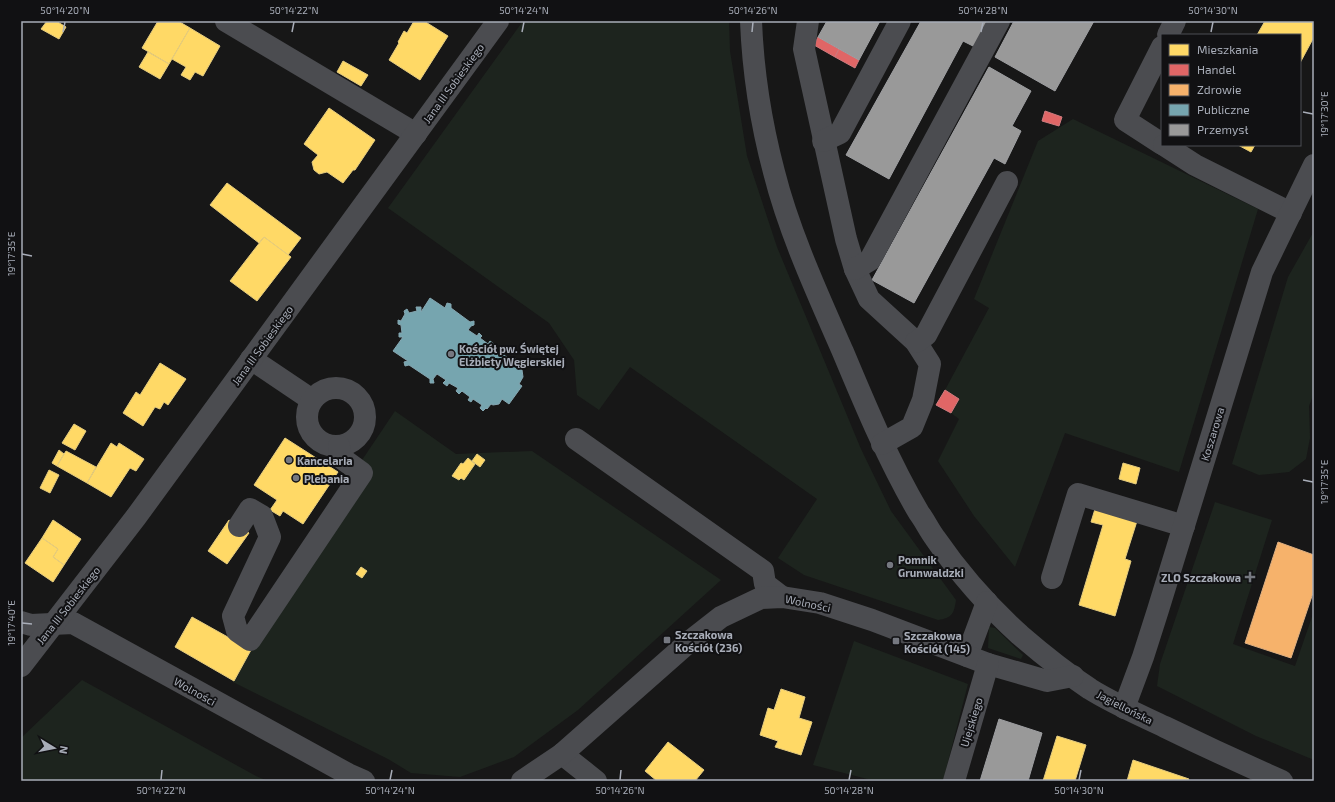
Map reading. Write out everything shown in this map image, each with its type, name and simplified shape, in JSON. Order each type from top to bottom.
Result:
[{"type":"street","points":[[226,21],[416,134]]},
{"type":"street","name":"Jana III Sobieskiego","points":[[21,666],[136,517],[498,21]]},
{"type":"street","name":"Jagiellońska","points":[[750,21],[752,55],[762,119],[774,174],[788,219],[882,444],[934,538],[962,574],[1020,635],[1090,689],[1124,708],[1282,781]]},
{"type":"street","points":[[808,21],[804,49],[846,239],[855,269],[869,299],[916,342],[930,364],[923,400],[912,426],[882,444]]},
{"type":"street","points":[[824,141],[840,134],[900,21]]},
{"type":"street","points":[[855,269],[870,260],[999,21]]},
{"type":"street","points":[[1168,34],[1175,21]]},
{"type":"street","points":[[1161,49],[1125,120],[1161,143]]},
{"type":"street","points":[[1166,146],[1194,165],[1291,213]]},
{"type":"street","name":"Koszarowa","points":[[1124,708],[1145,650],[1262,272],[1314,166]]},
{"type":"street","points":[[916,342],[926,335],[1007,182]]},
{"type":"street","points":[[251,359],[312,400]]},
{"type":"street","points":[[328,388],[348,390],[356,395],[362,403],[365,413],[365,423],[362,432],[352,441],[339,446],[330,446],[321,442],[314,436],[309,428],[307,419],[308,409],[312,400],[319,393],[328,388]]},
{"type":"street","points":[[576,439],[763,571],[765,584],[782,597]]},
{"type":"street","points":[[239,526],[250,509],[262,516],[270,537],[233,616],[236,631],[250,640],[362,473],[340,458],[339,446]]},
{"type":"street","points":[[1052,578],[1078,494],[1184,526]]},
{"type":"street","name":"Wolności","points":[[522,781],[562,754],[689,642],[721,617],[761,598],[782,597],[820,603],[872,620],[988,664],[1047,681],[1073,676]]},
{"type":"street","points":[[967,656],[987,602]]},
{"type":"street","name":"Wolności","points":[[21,622],[31,625],[73,623],[348,774],[364,781]]},
{"type":"street","name":"Ujejskiego","points":[[954,781],[988,664]]},
{"type":"street","points":[[562,754],[596,781]]},
{"type":"shaded area","points":[[523,21],[729,21],[730,51],[747,156],[777,247],[861,449],[891,511],[956,600],[952,614],[946,618],[938,620],[804,575],[778,558],[817,499],[630,367],[599,410],[577,395],[574,360],[549,323],[388,208]]},
{"type":"shaded area","points":[[1073,119],[1258,209],[1179,472],[1065,433],[1015,567],[974,516],[938,461],[959,419],[951,413],[959,399],[945,390],[989,308],[974,299],[1038,141]]},
{"type":"shaded area","points":[[1314,231],[1314,393],[1309,406],[1310,438],[1306,459],[1289,472],[1259,475],[1232,464],[1288,277]]},
{"type":"shaded area","points":[[395,411],[456,454],[532,451],[721,580],[578,710],[514,757],[460,777],[411,773],[388,759],[233,682],[251,650],[239,643]]},
{"type":"shaded area","name":"ZLO Szczakowa","points":[[1215,502],[1272,520],[1233,644],[1295,666],[1314,611],[1314,760],[1256,736],[1157,686],[1160,664]]},
{"type":"shaded area","points":[[989,627],[995,628],[1023,655],[1021,659],[988,648]]},
{"type":"shaded area","points":[[854,641],[968,684],[943,781],[875,781],[813,765]]},
{"type":"shaded area","points":[[82,680],[256,776],[268,781],[21,781],[21,738]]},
{"type":"building: Mieszkania","points":[[47,21],[56,21],[66,27],[59,39],[41,29]]},
{"type":"building: Mieszkania","points":[[158,21],[178,21],[190,28],[169,64],[142,48]]},
{"type":"building: Mieszkania","points":[[414,21],[424,21],[448,36],[420,80],[389,60],[404,31],[407,33]]},
{"type":"building: Mieszkania","points":[[1265,21],[1314,21],[1314,37],[1301,61],[1301,34],[1258,34]]},
{"type":"building: Mieszkania","points":[[190,28],[220,46],[203,76],[195,72],[190,80],[181,75],[186,67],[172,59]]},
{"type":"building: Mieszkania","points":[[148,52],[169,64],[160,79],[139,67]]},
{"type":"building: Mieszkania","points":[[343,61],[368,75],[361,86],[337,72]]},
{"type":"building: Mieszkania","points":[[329,108],[375,140],[355,170],[353,170],[343,183],[327,172],[319,174],[314,170],[312,162],[318,155],[304,144]]},
{"type":"building: Mieszkania","points":[[1240,146],[1254,146],[1251,152]]},
{"type":"building: Mieszkania","points":[[227,183],[301,238],[288,255],[264,237],[259,243],[210,205]]},
{"type":"building: Mieszkania","points":[[264,237],[291,257],[257,301],[230,281]]},
{"type":"building: Mieszkania","points":[[160,363],[186,379],[168,405],[164,402],[160,409],[155,407],[143,426],[123,413],[136,392],[140,395]]},
{"type":"building: Mieszkania","points":[[74,424],[86,431],[75,450],[62,443]]},
{"type":"building: Mieszkania","name":"Plebania","points":[[285,438],[338,472],[303,524],[283,511],[280,516],[270,510],[277,500],[254,485]]},
{"type":"building: Mieszkania","points":[[111,443],[117,447],[119,443],[144,459],[136,471],[130,468],[111,497],[87,483]]},
{"type":"building: Mieszkania","points":[[59,450],[64,454],[57,466],[52,463]]},
{"type":"building: Mieszkania","points":[[66,451],[96,467],[87,483],[57,466]]},
{"type":"building: Mieszkania","points":[[477,454],[485,460],[480,467],[472,461]]},
{"type":"building: Mieszkania","points":[[468,458],[475,464],[464,480],[461,478],[459,480],[452,476],[461,463],[463,464]]},
{"type":"building: Mieszkania","points":[[1123,463],[1140,468],[1136,484],[1119,479]]},
{"type":"building: Mieszkania","points":[[49,470],[59,475],[50,493],[40,488]]},
{"type":"building: Mieszkania","points":[[1095,509],[1137,521],[1125,559],[1131,561],[1115,616],[1079,605],[1103,525],[1091,522]]},
{"type":"building: Mieszkania","points":[[53,520],[81,539],[64,565],[53,557],[58,549],[42,538]]},
{"type":"building: Mieszkania","points":[[229,520],[249,533],[227,564],[208,551]]},
{"type":"building: Mieszkania","points":[[42,538],[58,549],[53,557],[64,565],[53,582],[25,563]]},
{"type":"building: Mieszkania","points":[[361,567],[367,571],[362,578],[356,574]]},
{"type":"building: Mieszkania","points":[[192,617],[251,650],[234,681],[175,647]]},
{"type":"building: Mieszkania","points":[[781,689],[805,697],[799,718],[812,722],[801,755],[775,747],[778,741],[760,735],[768,708],[774,710]]},
{"type":"building: Mieszkania","points":[[1057,736],[1086,745],[1075,781],[1043,781]]},
{"type":"building: Mieszkania","points":[[668,742],[704,770],[695,781],[657,781],[645,771]]},
{"type":"building: Mieszkania","points":[[1133,760],[1189,779],[1188,781],[1127,781]]},
{"type":"building: Handel","points":[[818,37],[839,49],[835,57],[814,45]]},
{"type":"building: Handel","points":[[839,49],[859,60],[855,68],[835,57]]},
{"type":"building: Handel","points":[[1045,111],[1062,117],[1059,126],[1042,121]]},
{"type":"building: Handel","points":[[945,390],[959,399],[951,413],[936,405]]},
{"type":"building: Zdrowie","points":[[1278,542],[1314,555],[1314,590],[1291,658],[1245,643]]},
{"type":"building: Publiczne","name":"Kościół pw. Świętej Elżbiety Węgierskiej","points":[[430,298],[445,308],[447,303],[451,304],[451,308],[470,322],[474,321],[474,325],[468,330],[477,336],[479,333],[482,336],[480,338],[488,344],[490,341],[494,344],[491,347],[501,353],[503,350],[506,352],[504,355],[513,362],[515,358],[518,361],[517,366],[522,370],[523,377],[519,384],[522,386],[509,404],[502,399],[499,404],[491,404],[483,411],[480,408],[482,405],[473,399],[471,402],[468,400],[470,397],[462,391],[459,394],[456,391],[458,388],[449,383],[447,386],[443,383],[446,380],[437,374],[433,379],[434,383],[430,383],[430,379],[409,365],[405,366],[404,362],[408,361],[393,351],[403,337],[399,337],[399,333],[402,333],[401,325],[398,324],[398,320],[401,321],[405,314],[404,311],[407,309],[409,313],[417,311],[416,307],[421,307],[421,312]]},
{"type":"building: Przemysł","points":[[827,21],[880,21],[859,60],[818,37]]},
{"type":"building: Przemysł","points":[[921,21],[989,21],[975,47],[963,41],[889,179],[846,155]]},
{"type":"building: Przemysł","points":[[1014,21],[1094,21],[1055,91],[995,57]]},
{"type":"building: Przemysł","points":[[989,67],[1031,91],[1012,126],[1021,131],[1005,164],[994,158],[914,303],[872,280]]},
{"type":"building: Przemysł","points":[[999,719],[1042,733],[1028,781],[980,781]]},
{"type":"place","name":"Kościół pw. Świętej Elżbiety Węgierskiej","points":[[451,354]]},
{"type":"place","name":"Kancelaria","points":[[289,460]]},
{"type":"place","name":"Plebania","points":[[296,478]]},
{"type":"place","name":"Pomnik Grunwaldzki","points":[[890,565]]},
{"type":"place","name":"ZLO Szczakowa","points":[[1250,577]]},
{"type":"place","name":"Szczakowa Kościół (236)","points":[[667,640]]},
{"type":"place","name":"Szczakowa Kościół (145)","points":[[896,641]]}]
